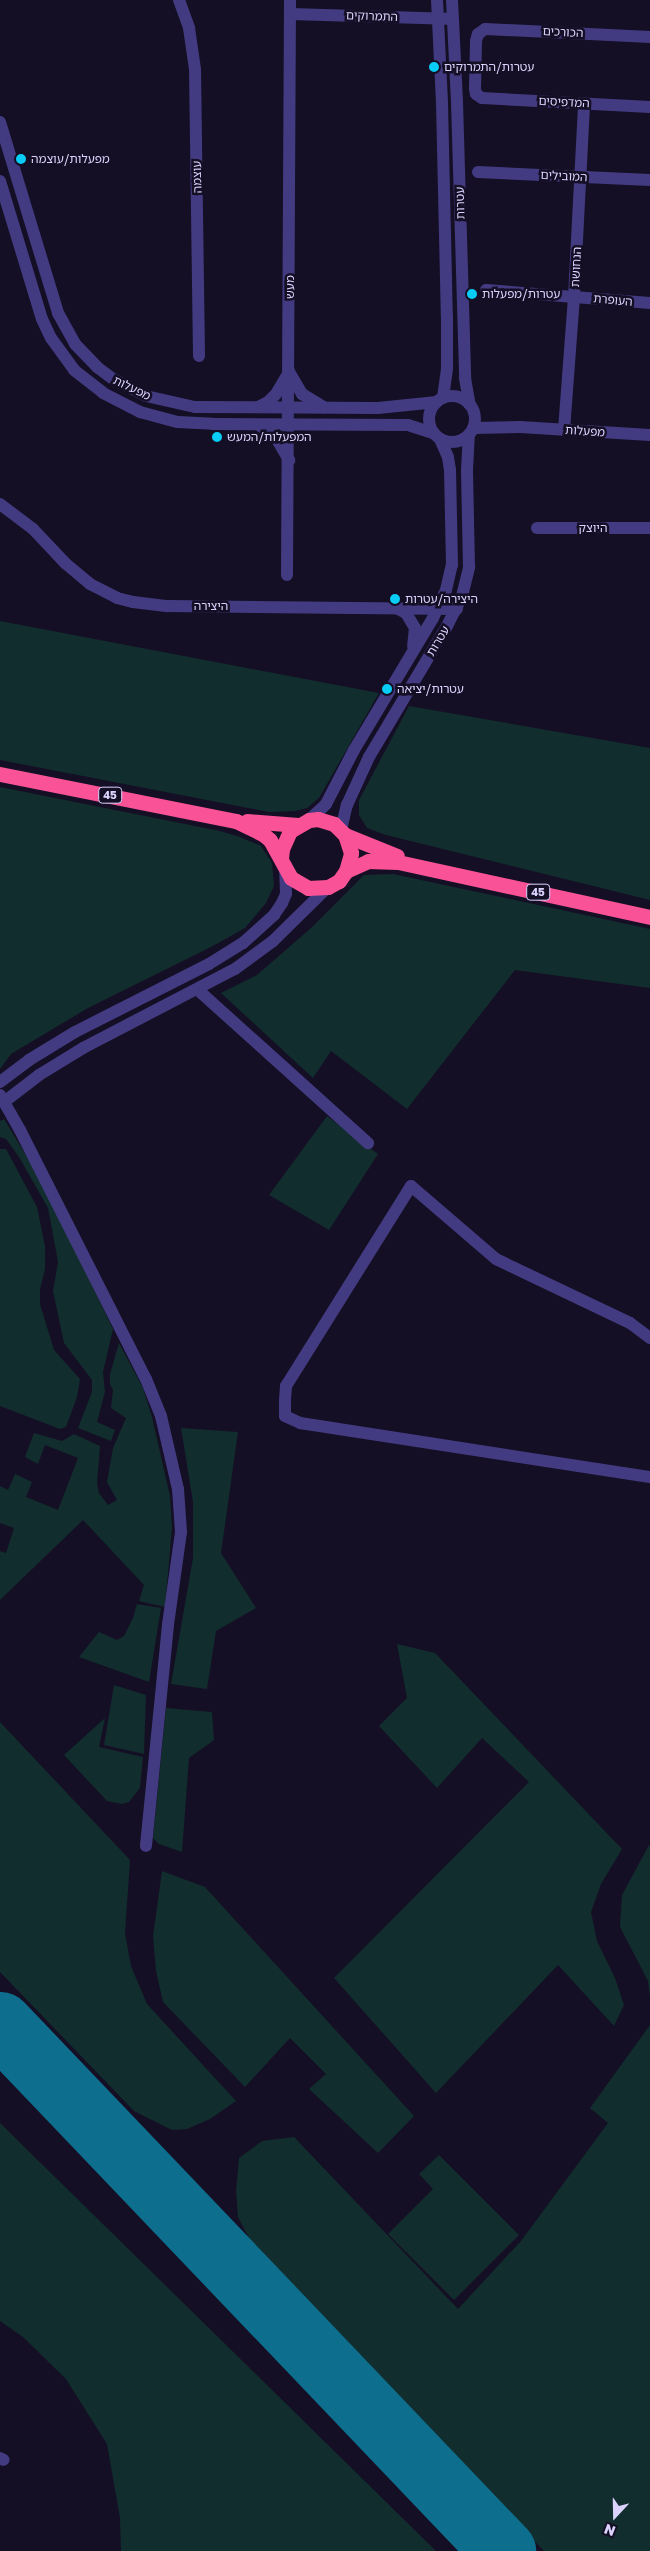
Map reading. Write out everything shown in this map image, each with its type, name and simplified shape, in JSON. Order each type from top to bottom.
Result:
[{"type":"highway","name":"45","points":[[0,774],[236,821],[263,834],[276,847],[291,878],[308,888],[328,887],[339,880],[346,871],[368,861],[380,860],[426,867],[650,917]]},
{"type":"highway","name":"45","points":[[219,817],[266,824],[326,821],[343,832],[426,867]]},
{"type":"highway","points":[[283,864],[285,839],[303,822]]},
{"type":"highway","points":[[343,832],[351,853],[346,871]]},
{"type":"street","name":"עוצמה","points":[[179,0],[189,28],[196,69],[199,356]]},
{"type":"street","name":"מעש","points":[[287,575],[290,408],[290,0]]},
{"type":"street","name":"עטרות","points":[[437,0],[447,317],[447,369],[440,400]]},
{"type":"street","name":"עטרות","points":[[452,0],[465,378],[472,409]]},
{"type":"street","name":"התמרוקים","points":[[291,14],[453,19]]},
{"type":"street","name":"הכורכים","points":[[478,96],[475,92],[476,43],[478,34],[483,30],[490,28],[650,37]]},
{"type":"street","name":"המדפיסים","points":[[478,96],[650,107]]},
{"type":"street","name":"הנחושת","points":[[564,430],[574,297],[584,103]]},
{"type":"street","name":"מפעלות","points":[[0,122],[58,313],[66,330],[87,358],[113,379],[129,388],[161,401],[195,407],[403,407],[440,400]]},
{"type":"street","name":"המובילים","points":[[478,172],[650,180]]},
{"type":"street","name":"מפעלות","points":[[0,181],[42,319],[61,354],[86,380],[122,404],[157,417],[194,424],[408,425],[437,436]]},
{"type":"street","name":"העופרת","points":[[486,290],[650,303]]},
{"type":"street","points":[[257,408],[268,402],[276,394],[290,370]]},
{"type":"street","points":[[290,370],[302,394],[311,401],[328,408]]},
{"type":"street","points":[[454,396],[472,409],[471,432],[452,442],[437,436],[429,420],[432,407],[440,400],[454,396]]},
{"type":"street","name":"מפעלות","points":[[472,409],[520,427]]},
{"type":"street","points":[[259,425],[276,438],[289,460]]},
{"type":"street","name":"מפעלות","points":[[471,432],[520,427],[650,436]]},
{"type":"street","name":"עטרות","points":[[343,832],[347,805],[369,757],[457,609],[469,567],[467,470],[471,432]]},
{"type":"street","name":"עטרות","points":[[303,822],[326,804],[354,750],[438,608],[446,590],[452,566],[450,470],[448,457],[437,436]]},
{"type":"street","name":"היצירה","points":[[0,504],[33,529],[71,568],[90,584],[117,598],[133,602],[168,606],[457,609]]},
{"type":"street","name":"היוצק","points":[[537,528],[650,528]]},
{"type":"street","points":[[396,608],[406,613],[415,628],[411,653]]},
{"type":"street","points":[[0,1082],[29,1060],[67,1037],[202,968],[243,943],[274,915],[282,903],[286,894],[283,864]]},
{"type":"street","points":[[146,1846],[168,1625],[181,1532],[178,1488],[161,1416],[146,1379],[2,1098],[84,1048],[198,990],[253,957],[328,887]]},
{"type":"street","points":[[198,990],[368,1143]]},
{"type":"street","points":[[650,1338],[630,1323],[496,1259],[411,1186],[286,1386],[285,1402],[286,1416],[300,1423],[650,1477]]},
{"type":"green space","points":[[0,621],[379,693],[319,798],[307,808],[295,811],[269,812],[0,760]]},
{"type":"green space","points":[[409,706],[650,748],[650,900],[386,835],[367,828],[359,815],[359,800]]},
{"type":"green space","points":[[0,787],[220,831],[240,837],[261,846],[272,863],[274,886],[266,903],[245,928],[88,1008],[11,1054],[0,1069]]},
{"type":"green space","points":[[393,874],[650,929],[650,988],[515,970],[407,1109],[331,1051],[313,1078],[221,993],[257,975],[311,928],[364,875]]},
{"type":"green space","points":[[327,1116],[378,1154],[329,1230],[269,1195]]},
{"type":"green space","points":[[4,1119],[41,1180],[113,1329],[103,1372],[105,1392],[97,1422],[115,1430],[111,1441],[78,1428],[92,1392],[92,1380],[64,1343],[53,1291],[58,1262],[48,1208],[19,1157],[6,1139],[0,1137],[0,1121]]},
{"type":"green space","points":[[0,1149],[6,1149],[37,1207],[45,1246],[45,1269],[40,1289],[40,1304],[54,1350],[80,1379],[77,1397],[66,1427],[60,1429],[0,1406]]},
{"type":"green space","points":[[119,1343],[143,1388],[152,1417],[170,1496],[172,1528],[165,1607],[139,1601],[144,1585],[83,1520],[0,1600],[0,1551],[6,1553],[14,1528],[0,1523],[0,1486],[8,1490],[15,1474],[32,1482],[26,1497],[58,1510],[78,1458],[45,1445],[38,1464],[25,1457],[34,1433],[62,1441],[74,1434],[100,1446],[97,1483],[99,1493],[108,1505],[117,1500],[107,1482],[113,1448],[126,1418],[111,1408],[113,1390],[110,1384],[110,1374]]},
{"type":"green space","points":[[181,1428],[238,1432],[221,1553],[256,1608],[216,1631],[207,1689],[171,1684],[193,1558],[193,1502]]},
{"type":"green space","points":[[137,1604],[161,1608],[149,1682],[79,1657],[99,1632],[117,1640],[124,1636],[133,1618]]},
{"type":"green space","points":[[397,1644],[435,1653],[622,1849],[601,1884],[591,1912],[597,1941],[615,1978],[624,2005],[614,2026],[558,1965],[436,2093],[334,1978],[529,1782],[482,1738],[437,1788],[379,1726],[407,1698]]},
{"type":"green space","points":[[114,1685],[146,1695],[144,1754],[104,1745]]},
{"type":"green space","points":[[166,1708],[212,1712],[214,1740],[189,1758],[182,1852],[159,1844],[153,1838]]},
{"type":"green space","points":[[105,1718],[99,1747],[143,1757],[140,1788],[129,1802],[122,1804],[107,1801],[64,1755]]},
{"type":"green space","points":[[0,1722],[130,1860],[125,1933],[131,1966],[147,2004],[236,2101],[210,2119],[187,2129],[172,2130],[134,2111],[0,1972]]},
{"type":"green space","points":[[649,1845],[650,1997],[648,1981],[620,1927],[622,1895]]},
{"type":"green space","points":[[162,1871],[205,1887],[414,2116],[378,2153],[309,2089],[326,2074],[290,2038],[245,2087],[163,2002],[156,1971],[153,1936]]},
{"type":"green space","points":[[650,2025],[650,2551],[544,2551],[254,2248],[238,2217],[236,2191],[239,2158],[262,2141],[294,2137],[458,2309],[521,2241],[608,2123],[590,2108]]},
{"type":"green space","points":[[0,2123],[436,2551],[121,2551],[120,2518],[107,2444],[66,2379],[23,2337],[0,2321]]},
{"type":"green space","points":[[439,2155],[519,2235],[454,2300],[388,2234],[433,2189],[419,2174]]},
{"type":"runway","points":[[0,2024],[503,2551]]},
{"type":"place","name":"עטרות/התמרוקים","points":[[434,67]]},
{"type":"place","name":"מפעלות/עוצמה","points":[[21,159]]},
{"type":"place","name":"עטרות/מפעלות","points":[[472,294]]},
{"type":"place","name":"המפעלות/המעש","points":[[217,437]]},
{"type":"place","name":"היצירה/עטרות","points":[[395,599]]},
{"type":"place","name":"עטרות/יציאה","points":[[387,689]]}]
